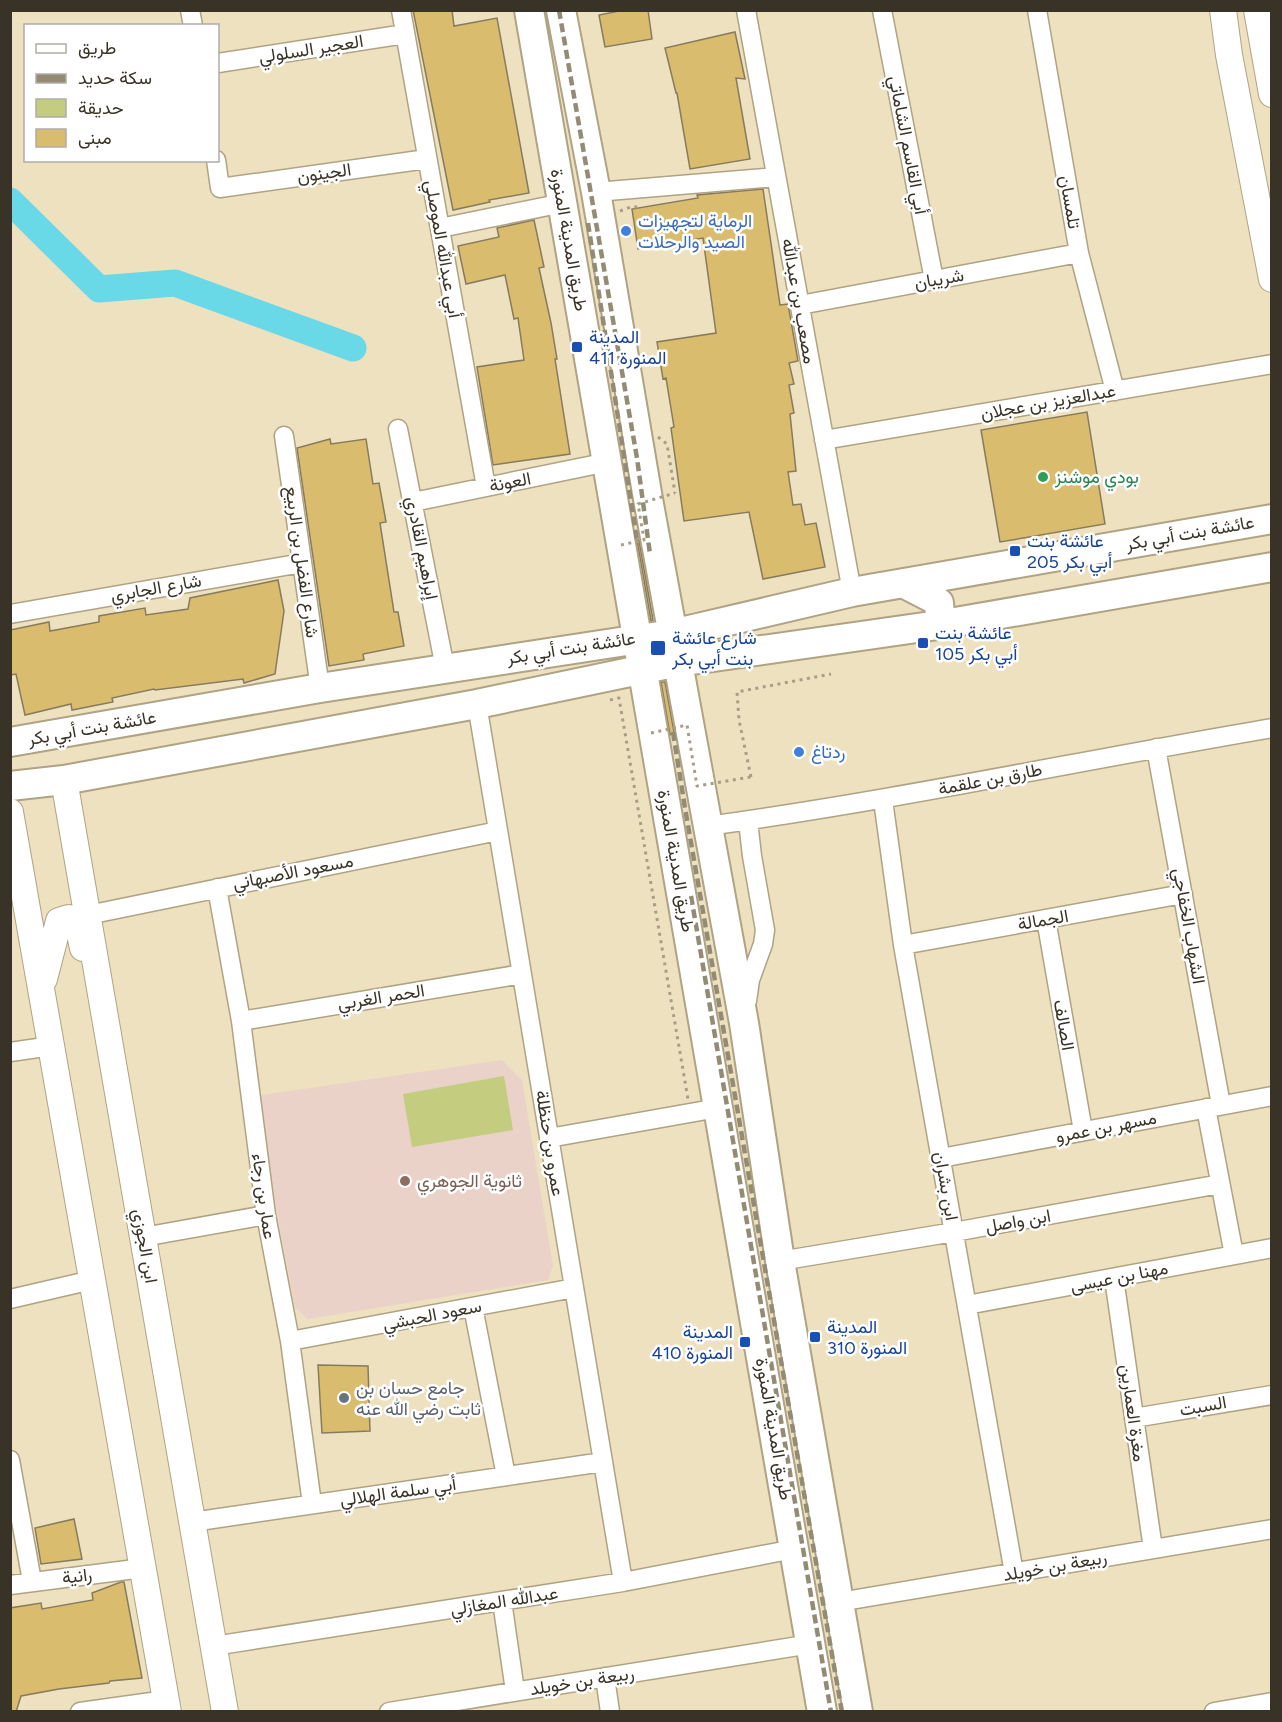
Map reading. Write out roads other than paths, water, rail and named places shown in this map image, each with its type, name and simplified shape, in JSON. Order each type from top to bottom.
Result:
[{"type":"main road","name":"طريق المدينة المنورة","points":[[529,10],[811,1644],[818,1711]]},
{"type":"main road","name":"طريق المدينة المنورة","points":[[561,10],[596,192],[672,634],[744,1023],[780,1261],[858,1712]]},
{"type":"main road","name":"عائشة بنت أبي بكر","points":[[10,742],[320,688],[672,634],[852,592],[1272,519]]},
{"type":"main road","name":"عائشة بنت أبي بكر","points":[[10,786],[64,780],[477,704],[678,662],[938,625],[1272,567]]},
{"type":"main road","points":[[903,583],[939,603],[938,625]]},
{"type":"street","name":"أبي عبدالله الموصلي","points":[[401,10],[486,487]]},
{"type":"street","name":"مصعب بن عبدالله","points":[[746,10],[852,592]]},
{"type":"street","name":"أبي القاسم الشاماتي","points":[[882,10],[934,280]]},
{"type":"street","name":"تلمسان","points":[[1037,10],[1079,253],[1115,391]]},
{"type":"street","points":[[1223,10],[1231,67],[1272,279]]},
{"type":"street","points":[[1257,10],[1272,94]]},
{"type":"street","name":"العجير السلولي","points":[[219,63],[405,34]]},
{"type":"street","name":"الجينون","points":[[216,162],[220,188],[427,159]]},
{"type":"street","points":[[596,192],[776,177]]},
{"type":"street","points":[[440,228],[562,203]]},
{"type":"street","name":"شريبان","points":[[800,304],[1079,253]]},
{"type":"street","name":"عبدالعزيز بن عجلان","points":[[824,440],[1272,364]]},
{"type":"street","name":"إبراهيم القادري","points":[[398,429],[445,668]]},
{"type":"street","name":"شارع الفضل بن الربيع","points":[[284,436],[320,688]]},
{"type":"street","name":"العونة","points":[[413,502],[608,462]]},
{"type":"street","name":"شارع الجابري","points":[[10,614],[302,562]]},
{"type":"street","name":"عمرو بن حنظلة","points":[[477,704],[623,1582]]},
{"type":"street","name":"طارق بن علقمة","points":[[707,826],[883,800],[1272,728]]},
{"type":"street","name":"الشهاب الخفاجي","points":[[1156,748],[1183,894],[1213,1107],[1220,1184],[1233,1256]]},
{"type":"street","name":"ابن الجوزي","points":[[64,780],[225,1712]]},
{"type":"street","name":"ابن بشران","points":[[883,800],[903,945],[1014,1572]]},
{"type":"street","points":[[10,812],[167,1706],[81,1712]]},
{"type":"street","name":"طريق المدينة المنورة","points":[[744,1023],[750,980],[763,944],[765,930],[748,820]]},
{"type":"street","name":"مسعود الأصبهاني","points":[[88,915],[498,831]]},
{"type":"street","name":"عمار بن رجاء","points":[[217,888],[241,1021],[266,1215],[290,1341],[312,1504]]},
{"type":"street","name":"الجمالة","points":[[903,945],[1183,894]]},
{"type":"street","points":[[41,988],[59,921],[69,918],[77,920],[90,987],[103,1006]]},
{"type":"street","name":"الصالف","points":[[1046,919],[1083,1131]]},
{"type":"street","name":"الحمر الغربي","points":[[241,1021],[522,974]]},
{"type":"street","points":[[10,1052],[52,1046]]},
{"type":"street","name":"مسهر بن عمرو","points":[[941,1158],[1272,1096]]},
{"type":"street","points":[[549,1138],[718,1108]]},
{"type":"street","name":"ابن واصل","points":[[780,1261],[954,1233],[1220,1184]]},
{"type":"street","points":[[143,1237],[266,1215]]},
{"type":"street","name":"مهنا بن عيسى","points":[[967,1305],[1272,1248]]},
{"type":"street","name":"مغرة العمارين","points":[[1114,1278],[1152,1549]]},
{"type":"street","points":[[10,1299],[92,1280]]},
{"type":"street","name":"سعود الحبشي","points":[[290,1341],[574,1288]]},
{"type":"street","points":[[473,1307],[506,1476]]},
{"type":"street","name":"السبت","points":[[1134,1418],[1272,1395]]},
{"type":"street","name":"أبي سلمة الهلالي","points":[[192,1522],[603,1462]]},
{"type":"street","points":[[11,1465],[32,1581]]},
{"type":"street","name":"ربيعة بن خويلد","points":[[839,1602],[1272,1529]]},
{"type":"street","name":"عبدالله المغازلي","points":[[213,1646],[623,1582],[794,1549]]},
{"type":"street","name":"رانية","points":[[10,1585],[143,1568]]},
{"type":"street","points":[[501,1601],[505,1699]]},
{"type":"street","name":"ربيعة بن خويلد","points":[[389,1712],[505,1699],[605,1677],[811,1644]]},
{"type":"street","points":[[605,1677],[610,1712]]},
{"type":"street","points":[[1214,1712],[1272,1702]]},
{"type":"waterway","points":[[10,201],[99,289],[175,283],[353,348]]},
{"type":"railway","points":[[559,10],[637,458],[650,554]]},
{"type":"railway","points":[[588,223],[637,540]]},
{"type":"railway","points":[[673,732],[842,1712]]},
{"type":"railway","points":[[691,896],[831,1712]]},
{"type":"place","name":"الرماية لتجهيزات الصيد والرحلات","points":[[626,231]]},
{"type":"place","name":"المدينة المنورة 411","points":[[577,347]]},
{"type":"place","name":"بودي موشنز","points":[[1043,477]]},
{"type":"place","name":"عائشة بنت أبي بكر 205","points":[[1015,551]]},
{"type":"place","name":"عائشة بنت أبي بكر 105","points":[[923,643]]},
{"type":"place","name":"شارع عائشة بنت أبي بكر","points":[[658,648]]},
{"type":"place","name":"ردتاغ","points":[[799,752]]},
{"type":"place","name":"ثانوية الجوهري","points":[[405,1181]]},
{"type":"place","name":"المدينة المنورة 310","points":[[815,1337]]},
{"type":"place","name":"المدينة المنورة 410","points":[[745,1342]]},
{"type":"place","name":"جامع حسان بن ثابت رضي الله عنه","points":[[344,1398]]}]
